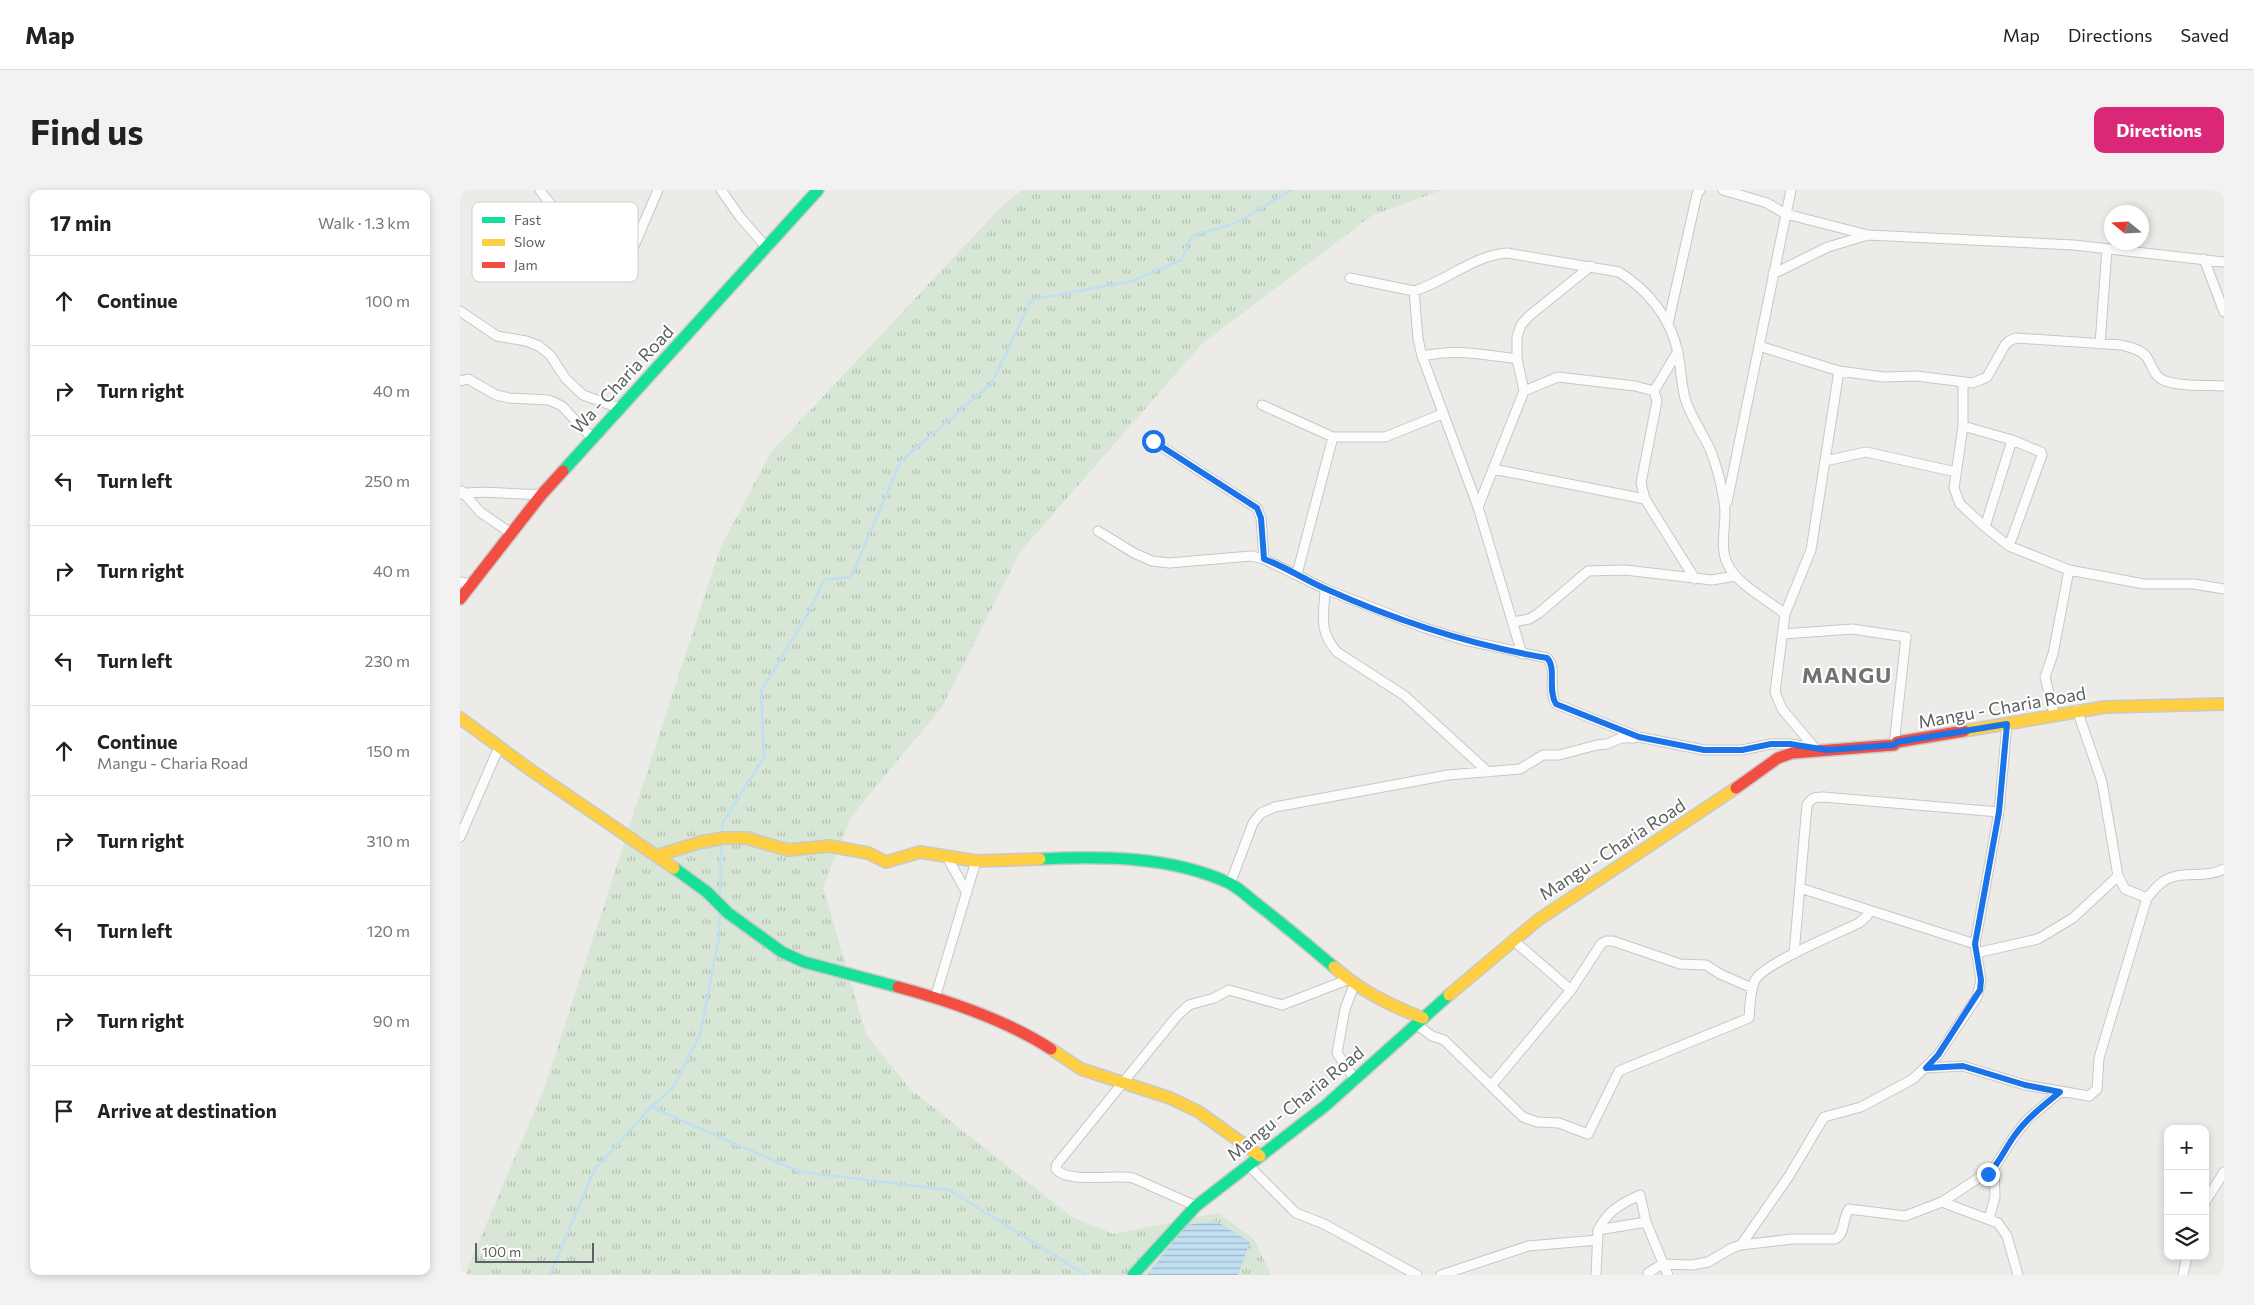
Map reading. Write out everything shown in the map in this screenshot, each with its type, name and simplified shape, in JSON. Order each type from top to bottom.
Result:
[{"type":"street","points":[[540,190],[549,202]]},
{"type":"street","points":[[638,237],[658,190]]},
{"type":"street","points":[[721,190],[740,217],[767,248]]},
{"type":"street","name":"Wa - Charia Road","points":[[460,599],[542,494],[591,437],[767,248],[818,190]]},
{"type":"street","points":[[1668,324],[1697,194],[1700,190]]},
{"type":"street","points":[[1723,190],[1767,203],[1786,214],[1868,235],[2074,245],[2104,249]]},
{"type":"street","points":[[1785,614],[1735,576],[1725,558],[1726,507],[1791,190]]},
{"type":"street","points":[[1773,274],[1828,247],[1868,235]]},
{"type":"street","points":[[2100,344],[2107,250]]},
{"type":"street","points":[[2117,250],[2224,262]]},
{"type":"street","points":[[1350,278],[1414,290],[1433,284],[1482,259],[1507,253],[1619,272],[1633,281],[1659,307],[1668,324],[1678,351],[1685,398],[1720,475],[1726,507]]},
{"type":"street","points":[[2204,259],[2224,312]]},
{"type":"street","points":[[1478,507],[1524,391],[1517,360],[1517,337],[1525,321],[1591,266]]},
{"type":"street","points":[[1414,290],[1418,339],[1422,356],[1478,507],[1513,622],[1515,636],[1522,654]]},
{"type":"street","points":[[460,311],[497,336],[526,341],[539,346],[550,355],[566,379],[583,395],[618,408]]},
{"type":"street","points":[[1759,346],[1839,371],[1884,377],[1903,375],[1973,383],[1987,377],[2005,346],[2009,341],[2016,338],[2121,345],[2136,349],[2145,356],[2161,379],[2182,383],[2224,386]]},
{"type":"street","points":[[1422,356],[1468,351],[1517,360]]},
{"type":"street","points":[[1678,351],[1654,391],[1657,401],[1640,483],[1645,499],[1694,579]]},
{"type":"street","points":[[1814,748],[1782,709],[1775,692],[1785,614],[1810,557],[1839,371]]},
{"type":"street","points":[[1524,391],[1558,377],[1635,386],[1654,391]]},
{"type":"street","points":[[460,380],[468,379],[485,390],[509,398],[549,400],[562,406],[591,437]]},
{"type":"street","points":[[1963,382],[1963,426],[1954,488],[1960,504],[1985,527],[2009,546],[2069,570],[2144,584],[2194,584],[2224,590]]},
{"type":"street","points":[[1262,405],[1333,437],[1385,437],[1442,414]]},
{"type":"street","points":[[1963,426],[2012,440],[2041,452],[2042,455],[2009,546]]},
{"type":"street","points":[[1297,574],[1333,437]]},
{"type":"street","points":[[1985,527],[2012,440]]},
{"type":"street","points":[[1153,441],[1257,508],[1261,518],[1264,559]]},
{"type":"street","points":[[1825,461],[1866,452],[1956,472]]},
{"type":"street","points":[[1493,469],[1645,499]]},
{"type":"street","points":[[461,493],[497,491],[524,495],[542,494]]},
{"type":"street","points":[[461,493],[480,512],[511,533]]},
{"type":"street","points":[[1098,531],[1134,553],[1152,561],[1169,563],[1251,556],[1264,559],[1325,589],[1422,627],[1464,640],[1547,658],[1551,661],[1551,690],[1556,704],[1639,737],[1723,752],[1771,744],[1790,744],[1827,750]]},
{"type":"street","points":[[1513,622],[1529,619],[1540,613],[1588,571],[1625,570],[1712,580],[1735,576]]},
{"type":"street","points":[[2054,714],[2045,677],[2053,654],[2069,570]]},
{"type":"street","points":[[460,582],[472,584]]},
{"type":"street","points":[[1325,589],[1323,630],[1328,642],[1337,652],[1405,696],[1488,772]]},
{"type":"street","points":[[1782,634],[1852,629],[1906,637],[1894,745]]},
{"type":"street","name":"Mangu - Charia Road","points":[[1133,1275],[1196,1206],[1325,1106],[1513,940],[1554,908],[1699,814],[1778,758],[1792,753],[1894,745],[1897,742],[2007,724],[2077,710],[2132,705],[2224,704]]},
{"type":"street","points":[[2077,710],[2100,777],[2118,876],[2125,889],[2147,898]]},
{"type":"street","points":[[460,718],[707,892],[744,925],[782,952],[804,962],[936,998],[991,1019],[1035,1039],[1080,1069],[1170,1098],[1199,1112],[1260,1156]]},
{"type":"street","points":[[1741,1245],[1789,1176],[1824,1118],[1861,1107],[1913,1078],[1926,1068],[1938,1055],[1977,997],[1981,980],[1975,948],[1999,812],[2007,724]]},
{"type":"street","points":[[1230,884],[1253,823],[1261,813],[1268,810],[1448,775],[1520,769],[1543,756],[1559,755],[1607,744],[1621,738],[1639,737]]},
{"type":"street","points":[[460,837],[499,747]]},
{"type":"street","points":[[1794,954],[1807,805],[1815,797],[1999,812]]},
{"type":"street","points":[[656,856],[701,842],[724,838],[746,838],[788,850],[829,846],[868,853],[886,862],[920,852],[976,861],[1081,857],[1141,860],[1187,868],[1230,884],[1284,924],[1351,983],[1420,1021],[1432,1036],[1444,1040],[1529,1120],[1559,1123],[1588,1134],[1619,1071],[1749,1018],[1752,988],[1763,972],[1794,954],[1859,923],[1867,916],[1869,911]]},
{"type":"street","points":[[947,857],[967,894]]},
{"type":"street","points":[[936,998],[976,861]]},
{"type":"street","points":[[1926,1068],[1963,1066],[2025,1085],[2089,1096],[2097,1089],[2099,1058],[2147,898],[2166,879],[2176,876],[2207,876],[2224,869]]},
{"type":"street","points":[[1800,888],[1975,948],[2038,939],[2073,918],[2118,876]]},
{"type":"street","points":[[1513,940],[1571,990]]},
{"type":"street","points":[[1491,1086],[1571,990],[1601,944],[1606,941],[1613,941],[1680,964],[1706,965],[1720,974],[1752,988]]},
{"type":"street","points":[[1351,983],[1337,1053],[1355,1080]]},
{"type":"street","points":[[1196,1206],[1133,1178],[1092,1178],[1063,1174],[1056,1170],[1057,1164],[1188,1005],[1214,998],[1229,990],[1282,1005],[1351,983]]},
{"type":"street","points":[[1648,1273],[1662,1264],[1692,1265],[1708,1262],[1741,1245],[1792,1239],[1835,1239],[1841,1234],[1846,1213],[1849,1209],[1905,1216],[1942,1202],[1994,1168],[2027,1120],[2060,1092]]},
{"type":"street","points":[[1248,1165],[1296,1213],[1324,1224],[1418,1275]]},
{"type":"street","points":[[1989,1218],[1995,1197],[1994,1168]]},
{"type":"street","points":[[2209,1196],[2224,1172]]},
{"type":"street","points":[[1596,1275],[1598,1235],[1609,1212],[1621,1203],[1640,1195],[1646,1222],[1668,1275]]},
{"type":"street","points":[[1942,1202],[1989,1218],[2003,1228],[2018,1275]]},
{"type":"street","points":[[1441,1275],[1528,1246],[1598,1235],[1646,1222]]},
{"type":"street","points":[[2183,1275],[2186,1260]]},
{"type":"green space","points":[[1022,190],[1442,190],[1371,216],[1201,345],[1020,552],[942,707],[851,817],[823,887],[866,1034],[910,1089],[1072,1217],[1113,1234],[1218,1213],[1254,1239],[1271,1275],[821,1275],[816,1273],[806,1275],[466,1275],[544,1089],[720,548],[771,452],[1000,208]]},
{"type":"water","points":[[1216,1221],[1250,1242],[1238,1275],[1147,1275],[1186,1225]]},
{"type":"waterway","points":[[722,833],[722,824],[764,757],[761,691],[809,612],[824,580],[851,577],[901,461],[992,383],[1031,300],[1132,281],[1181,260],[1192,236],[1236,223],[1291,190]]},
{"type":"waterway","points":[[720,898],[721,844]]},
{"type":"waterway","points":[[550,1275],[594,1170],[651,1107],[673,1088],[700,1035],[719,937],[720,911]]},
{"type":"waterway","points":[[651,1107],[800,1172],[949,1190],[1086,1275]]},
{"type":"traffic: fast","points":[[563,471],[818,190]]},
{"type":"traffic: fast","points":[[1040,859],[1112,858],[1136,860],[1184,867],[1207,874],[1240,890],[1334,967]]},
{"type":"traffic: fast","points":[[674,868],[707,892],[728,913],[782,952],[804,962],[898,987]]},
{"type":"traffic: fast","points":[[1133,1275],[1196,1206],[1325,1106],[1449,995]]},
{"type":"traffic: slow","points":[[1964,731],[2105,707],[2224,704]]},
{"type":"traffic: slow","points":[[460,718],[532,771],[674,868]]},
{"type":"traffic: slow","points":[[1449,995],[1538,920],[1736,788]]},
{"type":"traffic: slow","points":[[656,856],[701,842],[724,838],[746,838],[788,850],[829,846],[868,853],[886,862],[920,852],[976,861],[1040,859]]},
{"type":"traffic: slow","points":[[1334,967],[1376,997],[1423,1018]]},
{"type":"traffic: slow","points":[[1051,1049],[1081,1069],[1170,1098],[1199,1112],[1260,1156]]},
{"type":"traffic: jam","points":[[460,599],[542,494],[563,471]]},
{"type":"traffic: jam","points":[[1736,788],[1778,758],[1792,753],[1894,745],[1897,742],[1964,731]]},
{"type":"traffic: jam","points":[[898,987],[997,1020],[1051,1049]]},
{"type":"district","name":"MANGU","points":[[1847,674]]},
{"type":"route","points":[[1153,441],[1257,508],[1261,518],[1264,559],[1274,562],[1325,589],[1422,627],[1464,640],[1547,658],[1551,661],[1552,666],[1551,690],[1556,704],[1639,737],[1723,752],[1771,744],[1790,744],[1827,750],[1860,746],[1894,745],[1897,742],[2007,724],[1999,812],[1975,944],[1981,980],[1980,990],[1938,1055],[1926,1068],[1958,1065],[2025,1085],[2060,1092],[2027,1120],[1988,1174]]}]
